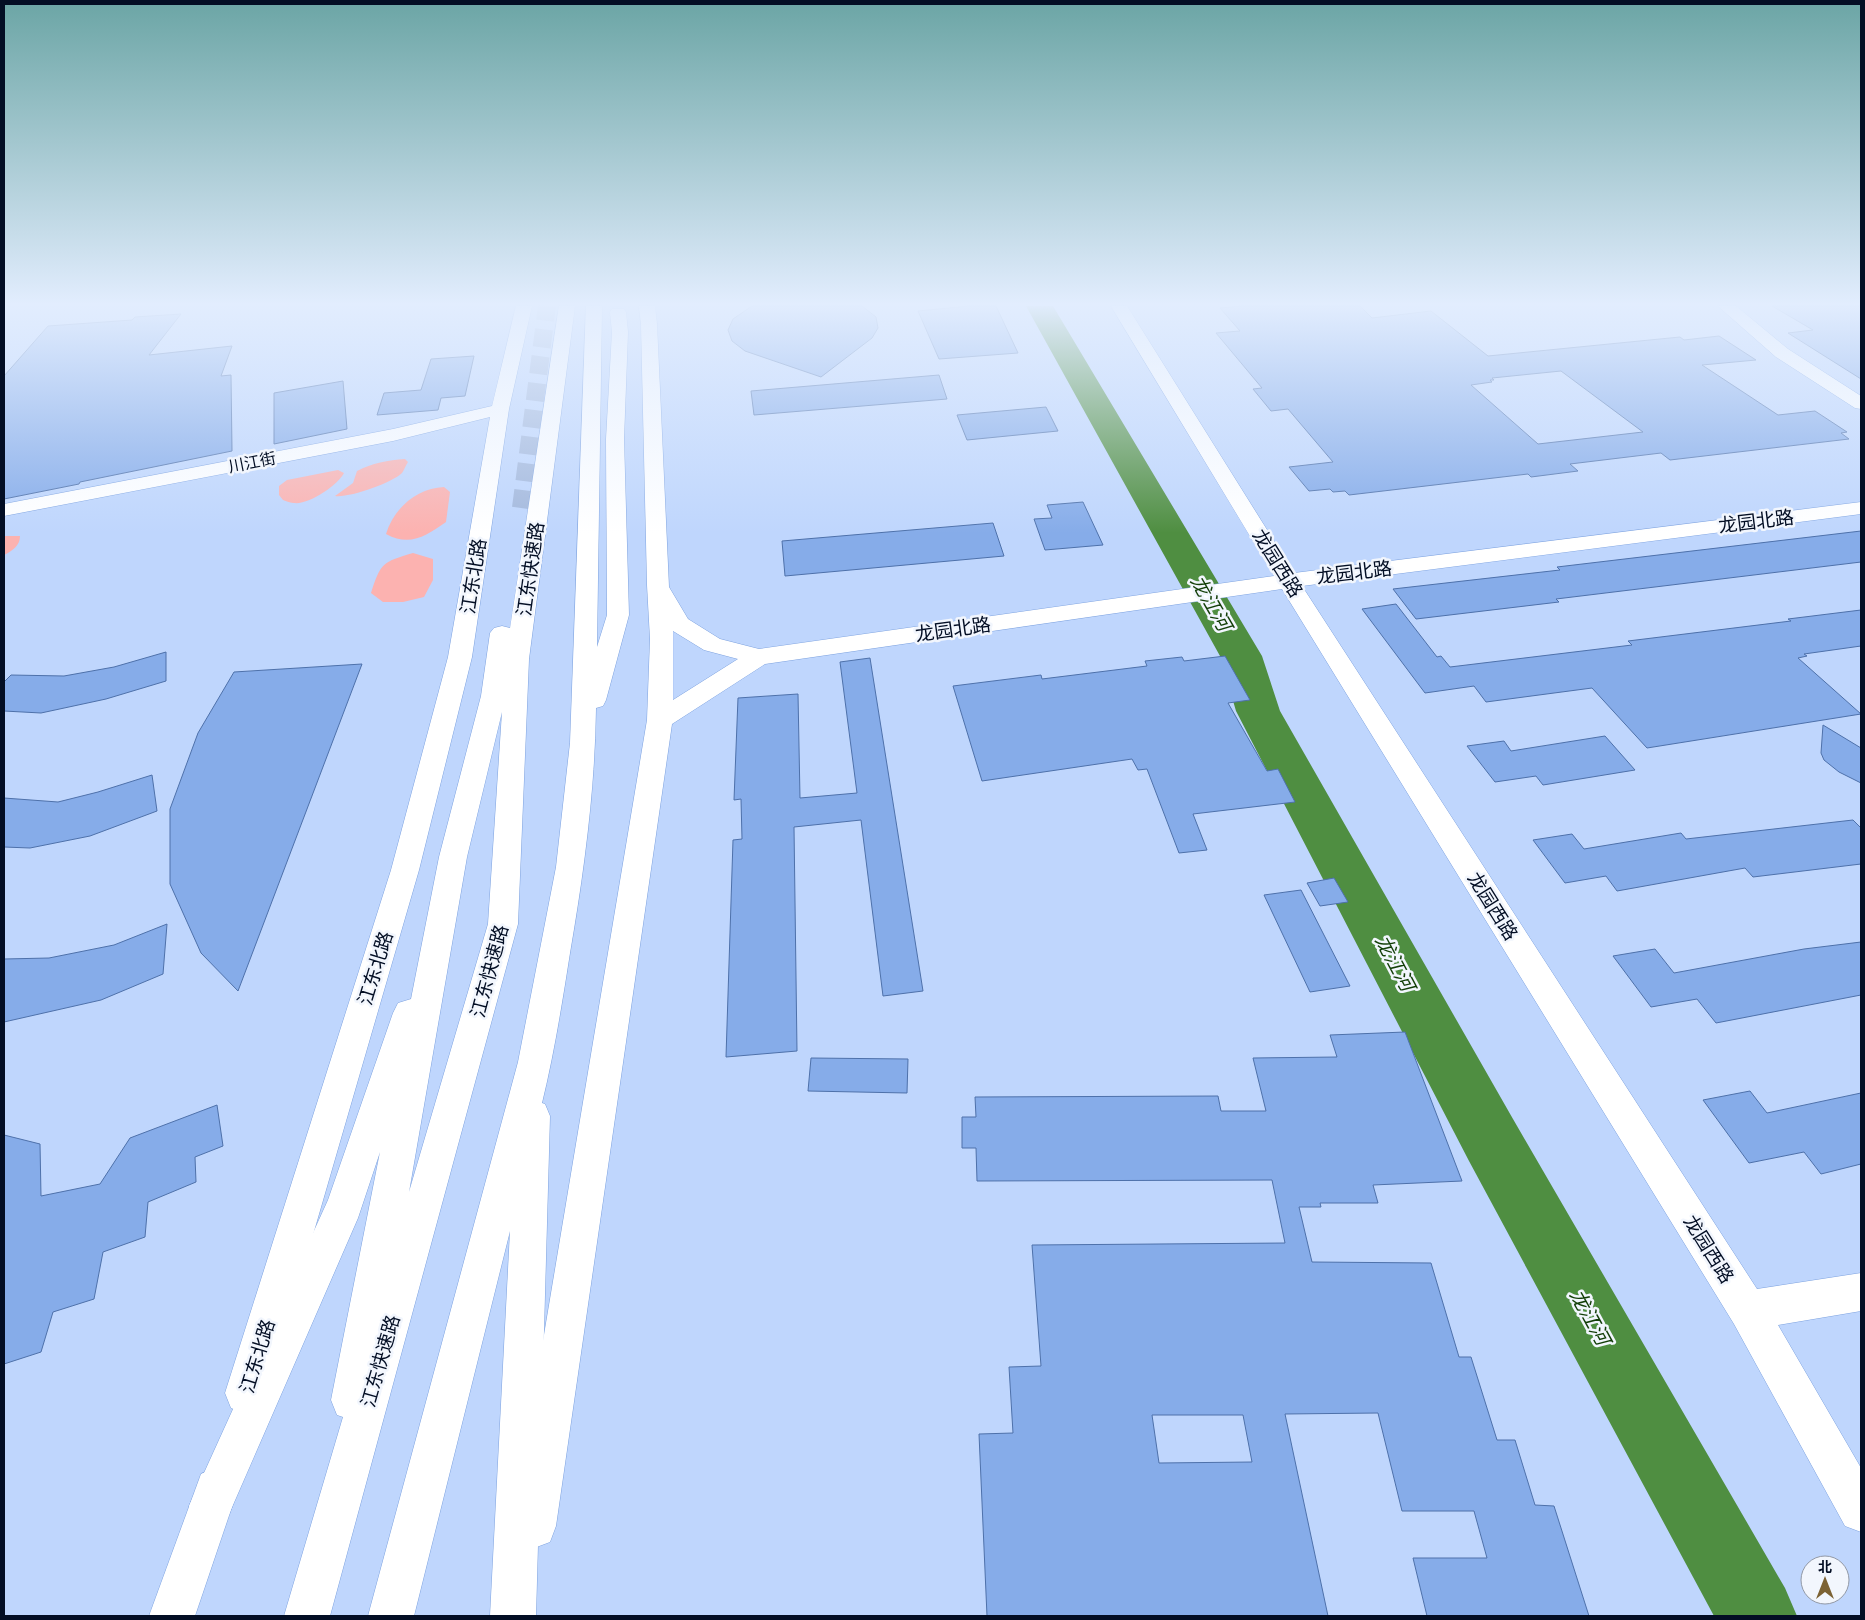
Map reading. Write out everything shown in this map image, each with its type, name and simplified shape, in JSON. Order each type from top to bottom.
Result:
[{"type":"main road","name":"江东北路","points":[[172,1616],[212,1506],[404,870],[460,657],[500,409],[506,382]]},
{"type":"main road","name":"江东快速路","points":[[307,1616],[503,924],[517,659],[556,382]]},
{"type":"main road","points":[[391,1616],[535,1062],[570,867],[583,743],[602,382]]},
{"type":"main road","points":[[520,1616],[660,720],[662,639],[658,585],[650,382]]},
{"type":"main road","name":"龙园西路","points":[[1165,382],[1288,581],[1748,1310],[1861,1510]]},
{"type":"main road","points":[[1826,382],[1861,404]]},
{"type":"main road","name":"川江街","points":[[4,510],[393,435],[500,409]]},
{"type":"main road","points":[[212,1506],[345,1205],[401,1040],[453,857],[493,696],[521,508]]},
{"type":"main road","name":"龙园北路","points":[[759,657],[1288,581],[1861,508]]},
{"type":"main road","points":[[658,585],[679,624],[712,645],[759,657]]},
{"type":"main road","points":[[660,720],[759,657]]},
{"type":"main road","points":[[320,1573],[453,857]]},
{"type":"main road","points":[[513,1616],[535,1062]]},
{"type":"main road","points":[[1748,1310],[1861,1292]]},
{"type":"shaded area","points":[[405,459],[408,462],[402,473],[397,477],[360,492],[335,496],[353,483],[357,471],[380,462]]},
{"type":"shaded area","points":[[338,470],[344,473],[341,478],[315,498],[300,503],[291,503],[283,500],[279,495],[279,486],[287,480]]},
{"type":"shaded area","points":[[444,487],[450,492],[446,522],[432,532],[410,540],[395,538],[386,534],[395,516],[408,501],[425,491]]},
{"type":"shaded area","points":[[4,536],[20,536],[20,540],[13,550],[4,555]]},
{"type":"shaded area","points":[[413,553],[433,559],[433,580],[424,597],[403,602],[383,602],[371,593],[384,565],[389,561]]},
{"type":"building","points":[[4,382],[231,382],[232,451],[4,499]]},
{"type":"building","points":[[343,382],[347,429],[274,444],[274,393]]},
{"type":"building","points":[[424,382],[468,382],[465,396],[441,398],[438,410],[377,415],[384,393],[421,390]]},
{"type":"building","points":[[861,382],[941,382],[947,399],[754,415],[751,391]]},
{"type":"building","points":[[1257,382],[1492,382],[1471,385],[1538,444],[1643,432],[1575,382],[1727,382],[1778,415],[1815,411],[1847,432],[1841,433],[1849,439],[1670,460],[1661,453],[1570,464],[1578,471],[1531,477],[1528,474],[1349,495],[1345,491],[1333,492],[1330,489],[1309,491],[1289,467],[1333,462],[1288,409],[1271,411],[1253,389],[1262,388]]},
{"type":"building","points":[[1046,407],[1058,431],[967,440],[957,415]]},
{"type":"building","points":[[1083,502],[1103,545],[1045,550],[1034,519],[1052,518],[1047,505]]},
{"type":"building","points":[[993,523],[1004,556],[785,576],[782,541]]},
{"type":"building","points":[[1861,531],[1861,562],[1556,599],[1559,602],[1416,619],[1393,589],[1560,570],[1557,567]]},
{"type":"building","points":[[1396,604],[1437,657],[1441,656],[1450,667],[1632,645],[1628,641],[1791,621],[1788,619],[1861,610],[1861,646],[1804,654],[1807,656],[1798,658],[1861,714],[1647,748],[1592,688],[1486,702],[1474,686],[1425,693],[1362,609]]},
{"type":"building","points":[[166,652],[166,681],[106,699],[41,713],[4,711],[4,682],[11,675],[64,676],[114,667]]},
{"type":"building","points":[[1225,656],[1250,700],[1228,703],[1267,771],[1278,769],[1295,802],[1193,814],[1207,850],[1179,853],[1147,769],[1138,770],[1132,759],[982,781],[953,686],[1041,675],[1042,679],[1147,666],[1145,661],[1182,657],[1184,661]]},
{"type":"building","points":[[870,658],[923,991],[883,996],[861,820],[794,827],[797,1051],[726,1057],[733,840],[742,839],[741,799],[734,800],[738,698],[798,694],[800,798],[857,793],[840,662]]},
{"type":"building","points":[[362,664],[238,991],[201,953],[170,884],[170,809],[198,733],[234,672]]},
{"type":"building","points":[[1823,725],[1861,748],[1861,783],[1839,772],[1824,760],[1821,753]]},
{"type":"building","points":[[1605,736],[1635,770],[1543,785],[1536,776],[1495,782],[1467,746],[1504,741],[1511,751]]},
{"type":"building","points":[[152,775],[157,811],[90,836],[30,848],[4,847],[4,798],[58,802]]},
{"type":"building","points":[[1853,820],[1861,828],[1861,864],[1753,877],[1745,868],[1617,891],[1606,876],[1565,883],[1533,840],[1572,834],[1584,849],[1681,833],[1686,839]]},
{"type":"building","points":[[1334,878],[1348,902],[1320,906],[1307,883]]},
{"type":"building","points":[[1301,890],[1350,986],[1310,992],[1264,895]]},
{"type":"building","points":[[167,924],[163,974],[101,1000],[4,1022],[4,959],[49,958],[114,945]]},
{"type":"building","points":[[1861,942],[1861,995],[1716,1023],[1697,999],[1651,1007],[1613,956],[1655,949],[1674,973],[1804,949]]},
{"type":"building","points":[[1405,1032],[1462,1181],[1373,1185],[1378,1203],[1320,1203],[1321,1207],[1299,1207],[1312,1262],[1431,1263],[1459,1357],[1471,1357],[1497,1440],[1515,1440],[1535,1505],[1554,1506],[1589,1616],[1427,1616],[1413,1558],[1487,1558],[1474,1511],[1402,1511],[1378,1413],[1285,1414],[1328,1616],[987,1616],[979,1434],[1013,1433],[1009,1367],[1041,1366],[1032,1245],[1285,1243],[1272,1180],[977,1181],[976,1148],[962,1148],[962,1117],[976,1117],[975,1097],[1218,1096],[1221,1111],[1266,1111],[1253,1058],[1337,1057],[1330,1035]],"holes":[[[1152,1415],[1243,1415],[1252,1462],[1159,1463]]]},
{"type":"building","points":[[811,1058],[908,1059],[907,1093],[808,1091]]},
{"type":"building","points":[[1750,1091],[1767,1113],[1861,1093],[1861,1164],[1821,1174],[1804,1152],[1749,1163],[1703,1100]]},
{"type":"building","points":[[217,1105],[223,1146],[195,1157],[196,1182],[148,1202],[145,1237],[103,1252],[94,1299],[53,1312],[41,1352],[4,1364],[4,1135],[40,1144],[41,1196],[100,1184],[130,1138]]},
{"type":"waterway","name":"龙江河","points":[[1083,382],[1241,656],[1258,711],[1491,1140],[1757,1616]]},
{"type":"tunnel","points":[[521,508],[537,382]]}]
